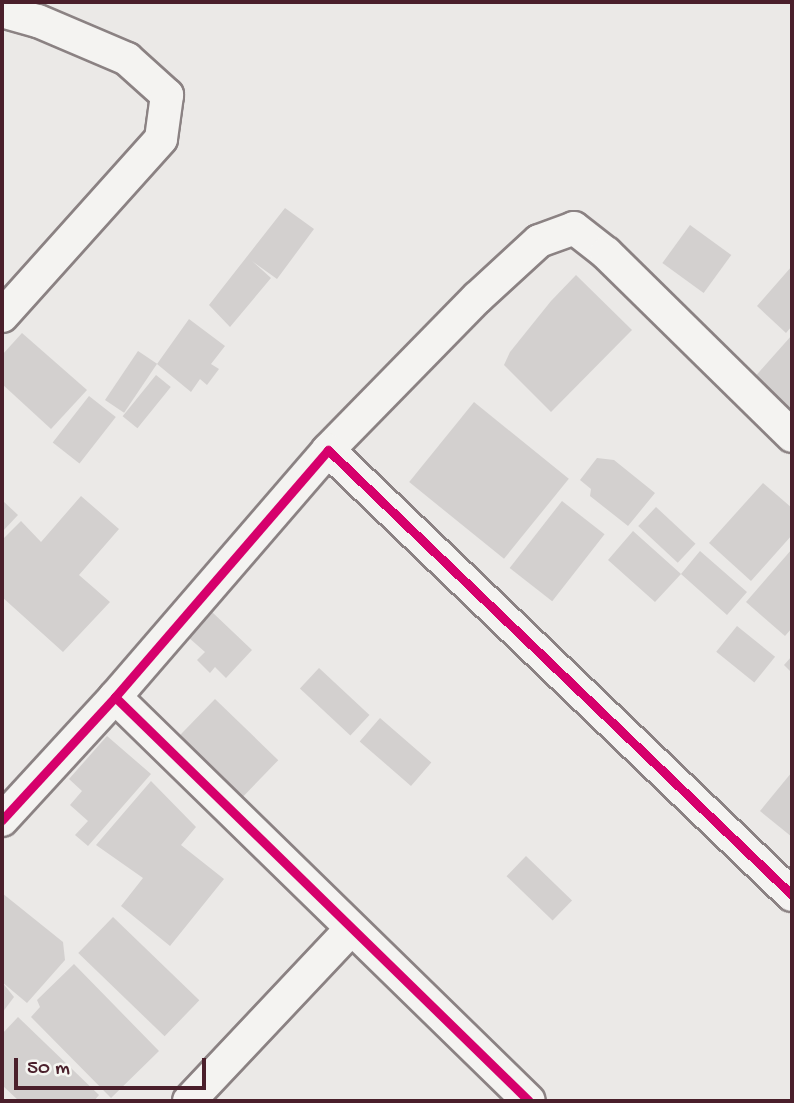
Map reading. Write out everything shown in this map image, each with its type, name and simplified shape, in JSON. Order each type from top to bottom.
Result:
[{"type":"street","points":[[2,10],[38,21],[127,59],[167,95],[161,139],[2,316]]},
{"type":"street","points":[[2,820],[115,697],[328,450],[477,298],[539,241],[575,229],[606,253],[792,436]]},
{"type":"street","points":[[328,450],[792,895]]},
{"type":"street","points":[[115,697],[350,930],[529,1101]]},
{"type":"street","points":[[189,1101],[350,930]]},
{"type":"building","points":[[285,208],[314,229],[277,279],[252,261],[271,278],[230,327],[209,305]]},
{"type":"building","points":[[690,225],[731,255],[704,293],[662,263]]},
{"type":"building","points":[[792,266],[792,326],[786,333],[757,306]]},
{"type":"building","points":[[576,275],[632,330],[551,412],[504,365],[510,352]]},
{"type":"building","points":[[189,319],[225,346],[211,364],[219,369],[207,385],[200,379],[191,392],[157,364]]},
{"type":"building","points":[[22,333],[87,390],[51,429],[2,384],[2,355]]},
{"type":"building","points":[[792,335],[792,414],[752,380]]},
{"type":"building","points":[[138,351],[157,364],[124,413],[105,400]]},
{"type":"building","points":[[156,375],[171,387],[137,428],[123,416]]},
{"type":"building","points":[[89,396],[116,417],[79,463],[53,442]]},
{"type":"building","points":[[474,402],[569,479],[504,559],[409,482]]},
{"type":"building","points":[[597,458],[614,460],[655,493],[628,526],[590,496],[591,489],[580,480]]},
{"type":"building","points":[[763,483],[792,508],[792,535],[751,581],[709,543]]},
{"type":"building","points":[[81,496],[119,529],[79,575],[110,602],[63,652],[2,597],[2,540],[21,521],[41,542]]},
{"type":"building","points":[[2,500],[18,515],[2,532]]},
{"type":"building","points":[[562,501],[605,534],[552,601],[510,568]]},
{"type":"building","points":[[656,507],[695,544],[678,563],[638,526]]},
{"type":"building","points":[[633,531],[681,574],[655,602],[608,560]]},
{"type":"building","points":[[792,549],[792,628],[785,636],[746,602]]},
{"type":"building","points":[[700,551],[747,592],[727,615],[681,574]]},
{"type":"building","points":[[212,612],[252,650],[226,678],[215,667],[210,673],[197,660],[205,652],[188,637]]},
{"type":"building","points":[[737,626],[775,657],[754,682],[716,652]]},
{"type":"building","points":[[792,656],[792,673],[784,665]]},
{"type":"building","points":[[319,668],[369,715],[350,736],[300,688]]},
{"type":"building","points":[[215,699],[278,760],[235,805],[172,744]]},
{"type":"building","points":[[380,718],[431,763],[411,786],[360,741]]},
{"type":"building","points":[[107,736],[151,774],[88,846],[75,835],[88,821],[70,805],[82,791],[69,779]]},
{"type":"building","points":[[792,772],[792,837],[760,811]]},
{"type":"building","points":[[151,781],[196,827],[181,845],[224,879],[170,946],[121,906],[143,878],[96,845]]},
{"type":"building","points":[[526,856],[572,900],[553,921],[507,876]]},
{"type":"building","points":[[2,893],[63,942],[65,960],[27,1003],[2,982]]},
{"type":"building","points":[[113,917],[199,1000],[165,1036],[78,953]]},
{"type":"building","points":[[74,964],[159,1051],[111,1098],[31,1017],[40,1007],[37,1000]]},
{"type":"building","points":[[2,982],[14,997],[2,1013]]},
{"type":"building","points":[[18,1017],[99,1095],[94,1101],[19,1101],[2,1085],[2,1034]]},
{"type":"cycle path","points":[[115,697],[328,450],[792,895]]},
{"type":"cycle path","points":[[2,820],[115,697],[529,1101]]}]
